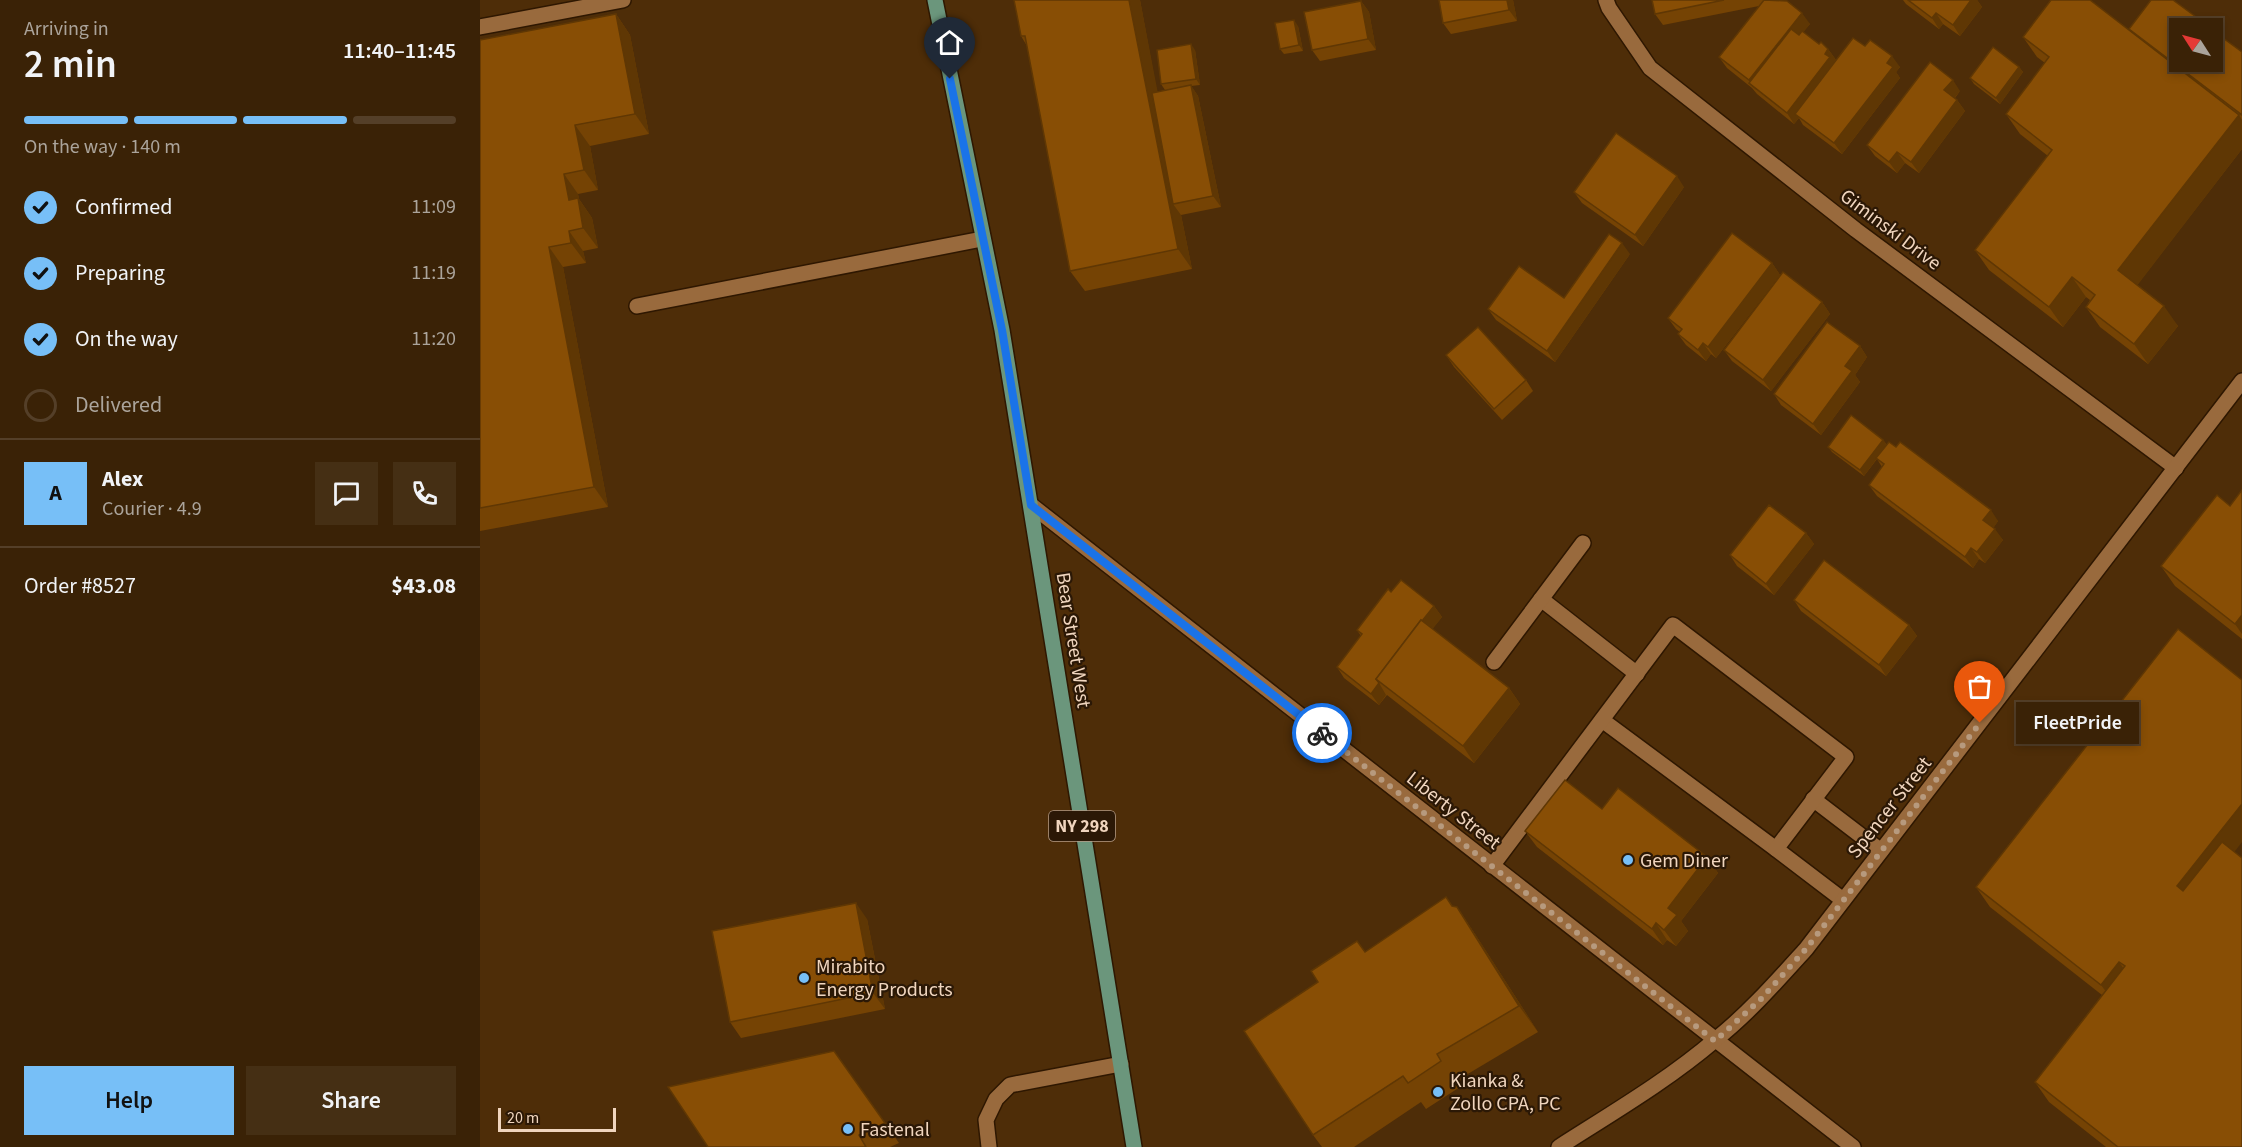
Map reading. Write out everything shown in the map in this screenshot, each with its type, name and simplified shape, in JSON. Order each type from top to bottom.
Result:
[{"type":"main road","name":"Bear Street West","points":[[935,0],[1002,330],[1134,1147]]},
{"type":"street","points":[[480,27],[623,0]]},
{"type":"street","name":"Giminski Drive","points":[[1606,0],[1609,8],[1650,68],[1856,230],[2176,468]]},
{"type":"street","points":[[637,306],[982,239]]},
{"type":"street","name":"Spencer Street","points":[[1559,1147],[1664,1080],[1715,1041],[1760,1000],[1806,949],[2242,381]]},
{"type":"street","name":"Liberty Street","points":[[1031,505],[1853,1147]]},
{"type":"street","points":[[1494,662],[1583,543]]},
{"type":"street","points":[[1541,599],[1637,674]]},
{"type":"street","points":[[1492,866],[1673,625],[1846,757],[1776,849]]},
{"type":"street","points":[[1602,720],[1843,900]]},
{"type":"street","points":[[1813,800],[1881,851]]},
{"type":"street","points":[[989,1147],[986,1120],[996,1099],[1010,1084],[1121,1064]]},
{"type":"building","points":[[1014,0],[1129,0],[1178,249],[1070,271],[1025,36],[1021,36]]},
{"type":"building","points":[[1439,0],[1507,0],[1509,10],[1443,23]]},
{"type":"building","points":[[1652,0],[1724,0],[1655,14]]},
{"type":"building","points":[[1764,0],[1787,1],[1802,13],[1749,80],[1719,57]]},
{"type":"building","points":[[1908,0],[1971,0],[1953,25],[1936,13],[1932,18]]},
{"type":"building","points":[[2051,0],[2090,0],[2169,61],[2169,72],[2183,72],[2239,115],[2118,270],[2164,306],[2134,344],[2086,307],[2095,295],[2072,277],[2049,307],[1975,250],[2052,150],[2006,114],[2049,57],[2023,37]]},
{"type":"building","points":[[2151,0],[2173,0],[2197,18],[2169,18],[2169,59],[2129,29]]},
{"type":"building","points":[[1361,1],[1368,39],[1312,50],[1304,12]]},
{"type":"building","points":[[616,14],[635,114],[575,125],[584,170],[564,174],[569,200],[578,198],[583,228],[569,231],[571,243],[549,247],[594,487],[480,508],[480,40]]},
{"type":"building","points":[[1294,20],[1299,45],[1280,49],[1275,23]]},
{"type":"building","points":[[1791,29],[1799,35],[1802,31],[1819,44],[1821,42],[1828,49],[1825,54],[1830,57],[1787,113],[1749,83]]},
{"type":"building","points":[[1853,38],[1865,46],[1870,40],[1892,56],[1887,63],[1893,67],[1834,143],[1795,114]]},
{"type":"building","points":[[2223,38],[2242,52],[2242,115],[2186,72],[2223,72]]},
{"type":"building","points":[[1191,44],[1196,79],[1161,84],[1157,50]]},
{"type":"building","points":[[1993,47],[2019,67],[1996,98],[1970,78]]},
{"type":"building","points":[[1930,62],[1953,80],[1944,90],[1957,100],[1911,162],[1897,152],[1889,162],[1867,145]]},
{"type":"building","points":[[1191,85],[1213,196],[1173,204],[1152,93]]},
{"type":"building","points":[[1616,133],[1677,176],[1635,235],[1574,192]]},
{"type":"building","points":[[1732,233],[1772,263],[1708,347],[1703,343],[1698,350],[1678,334],[1682,329],[1668,318]]},
{"type":"building","points":[[1609,234],[1622,243],[1547,351],[1488,309],[1519,266],[1564,298]]},
{"type":"building","points":[[1783,272],[1822,302],[1763,380],[1724,350]]},
{"type":"building","points":[[1827,322],[1860,346],[1845,366],[1852,371],[1813,424],[1774,394]]},
{"type":"building","points":[[1478,327],[1526,380],[1494,409],[1446,355]]},
{"type":"building","points":[[1851,415],[1883,440],[1860,470],[1828,447]]},
{"type":"building","points":[[1889,442],[1896,447],[1900,442],[1991,510],[1983,520],[1995,529],[1977,552],[1971,548],[1965,557],[1869,485],[1884,464],[1876,458]]},
{"type":"building","points":[[2242,490],[2242,615],[2235,624],[2161,566],[2217,495],[2230,506]]},
{"type":"building","points":[[1769,505],[1806,533],[1766,584],[1730,555]]},
{"type":"building","points":[[1824,560],[1909,625],[1879,665],[1794,600]]},
{"type":"building","points":[[1401,580],[1434,606],[1376,679],[1379,683],[1371,694],[1337,667],[1362,634],[1357,630],[1388,589],[1391,592]]},
{"type":"building","points":[[1421,620],[1509,688],[1463,746],[1376,679]]},
{"type":"building","points":[[2178,629],[2242,680],[2242,804],[2177,886],[2183,891],[2222,842],[2242,858],[2242,1147],[2118,1147],[2035,1082],[2125,966],[2119,962],[2101,985],[1976,887]]},
{"type":"building","name":"Gem Diner","points":[[1565,780],[1602,809],[1618,788],[1707,857],[1668,908],[1677,915],[1664,930],[1656,923],[1652,929],[1525,831]]},
{"type":"building","points":[[1446,897],[1452,906],[1457,907],[1519,1006],[1437,1054],[1441,1061],[1408,1083],[1403,1076],[1313,1135],[1244,1031],[1318,982],[1311,971],[1357,941],[1365,952]]},
{"type":"building","name":"Mirabito Energy Products","points":[[856,903],[873,993],[730,1022],[712,931]]},
{"type":"building","points":[[834,1051],[885,1123],[859,1135],[866,1147],[708,1147],[668,1087]]},
{"type":"way so far","points":[[1322,733],[1715,1041],[1760,1000],[1806,949],[1980,723]]},
{"type":"place","name":"FleetPride","points":[[1980,723]]},
{"type":"place","name":"Gem Diner","points":[[1628,860]]},
{"type":"place","name":"Mirabito Energy Products","points":[[804,978]]},
{"type":"place","name":"Kianka & Zollo CPA, PC","points":[[1438,1092]]},
{"type":"place","name":"Fastenal","points":[[848,1129]]},
{"type":"route","points":[[950,79],[1002,330],[1031,505],[1322,733]]}]
